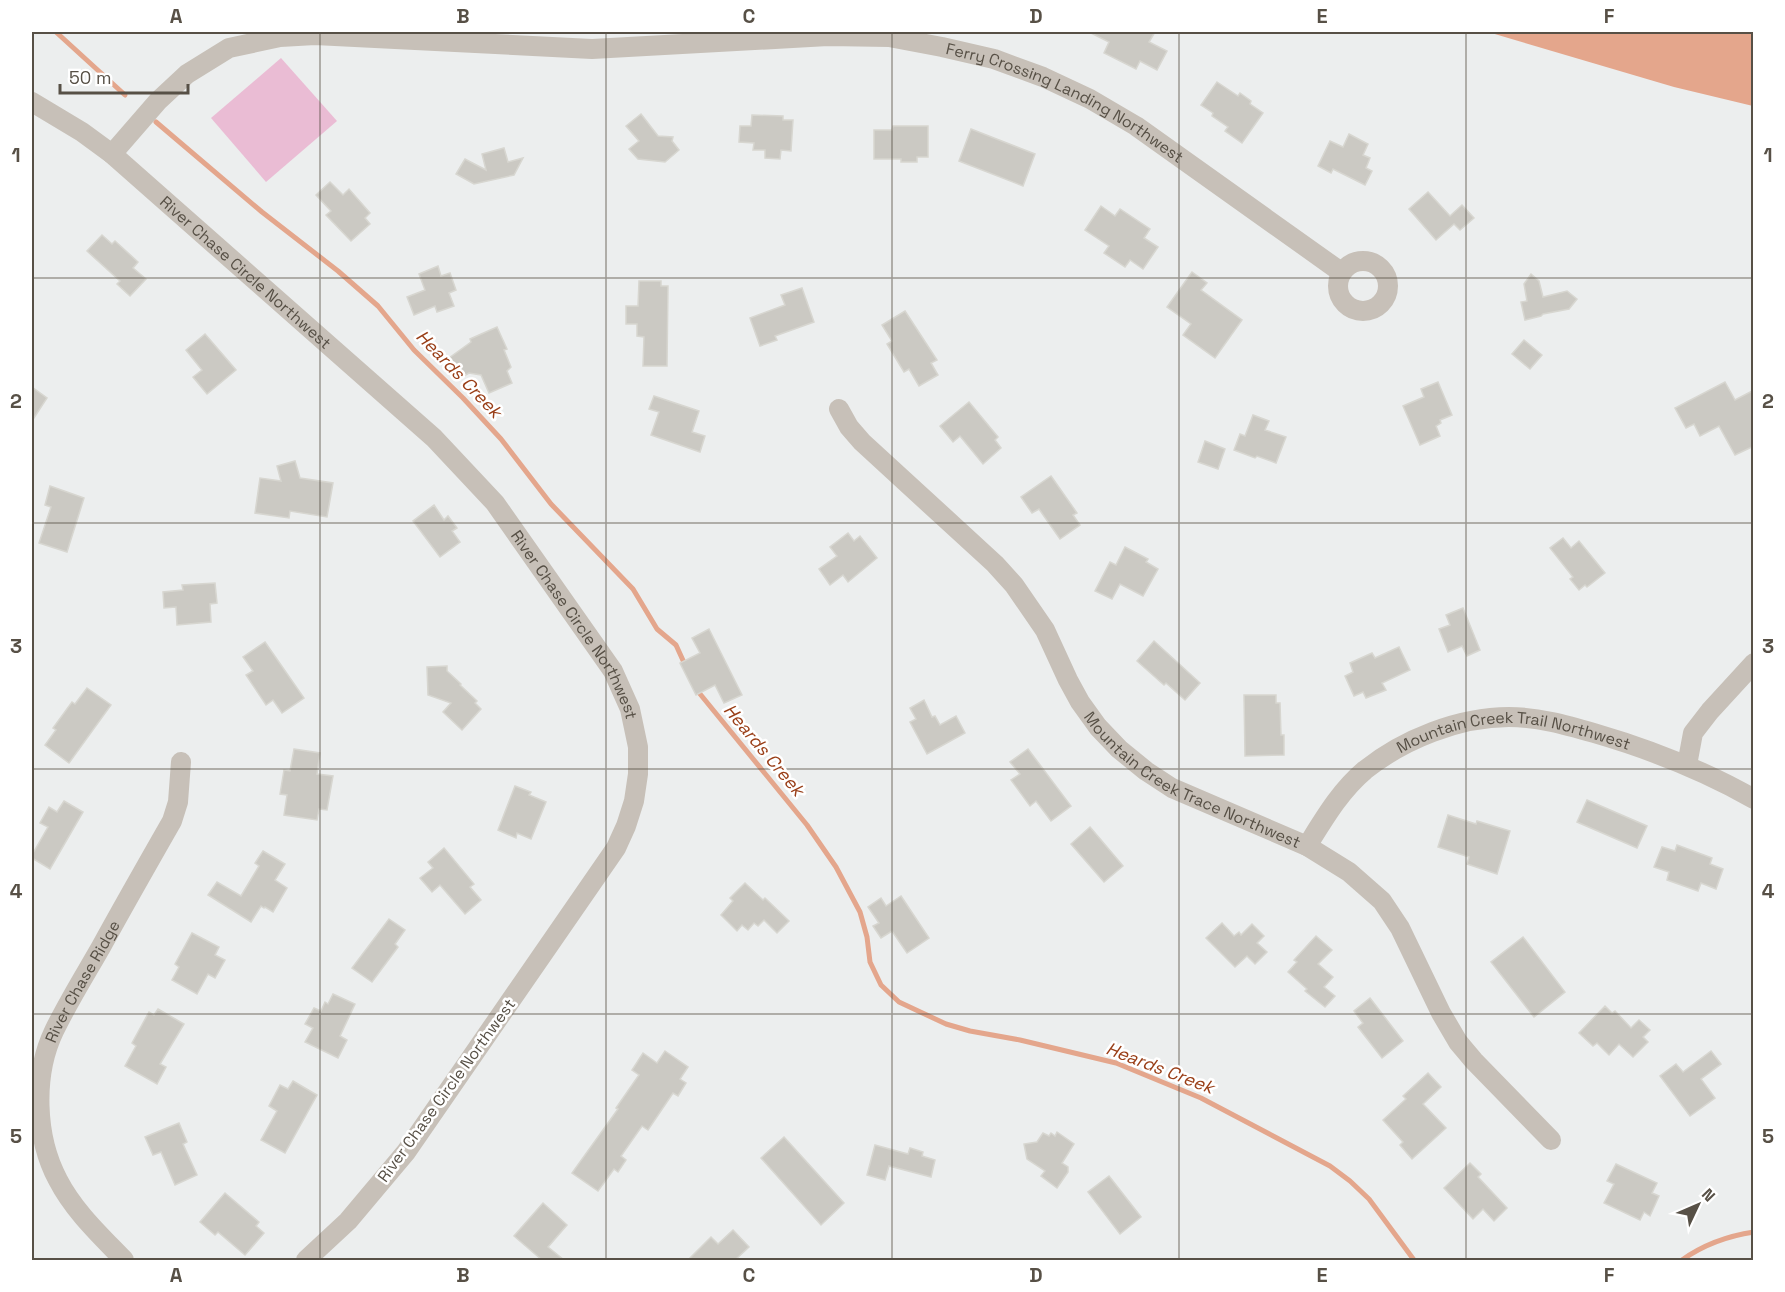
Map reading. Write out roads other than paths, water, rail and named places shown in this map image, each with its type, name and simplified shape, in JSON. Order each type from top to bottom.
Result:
[{"type":"street","name":"Ferry Crossing Landing Northwest","points":[[112,154],[158,100],[187,74],[229,48],[280,37],[315,36],[592,49],[828,36],[889,36],[994,59],[1043,77],[1090,99],[1136,126],[1341,272]]},
{"type":"street","name":"River Chase Circle Northwest","points":[[32,102],[82,132],[112,154],[434,438],[495,503],[613,671],[630,709],[638,747],[638,774],[634,801],[626,826],[615,848],[406,1152],[348,1221],[306,1260]]},
{"type":"street","name":"Mountain Creek Trace Northwest","points":[[839,409],[849,427],[862,442],[996,564],[1014,585],[1045,630],[1080,702],[1098,727],[1119,749],[1172,788],[1307,846],[1349,872],[1382,901],[1400,928],[1441,1013],[1458,1042],[1551,1140]]},
{"type":"street","points":[[1687,765],[1693,734],[1710,711],[1754,663]]},
{"type":"street","name":"Mountain Creek Trail Northwest","points":[[1307,846],[1332,807],[1347,789],[1366,770],[1406,744],[1435,731],[1464,722],[1508,717],[1553,721],[1622,742],[1687,765],[1754,799]]},
{"type":"street","name":"River Chase Ridge","points":[[124,1260],[84,1218],[57,1179],[42,1134],[39,1111],[41,1072],[53,1033],[172,821],[178,802],[182,762]]},
{"type":"waterway","name":"Heards Creek","points":[[56,32],[125,95]]},
{"type":"waterway","name":"Heards Creek","points":[[156,122],[378,306],[414,350],[501,439],[551,504],[633,589],[657,629],[676,645],[686,667]]},
{"type":"waterway","name":"Heards Creek","points":[[696,689],[807,825],[836,867],[860,912],[867,937],[870,962],[881,985],[899,1002],[946,1024],[970,1031],[1020,1040],[1116,1063],[1201,1098],[1330,1166],[1350,1181],[1369,1199],[1414,1260]]},
{"type":"waterway","name":"Heards Creek","points":[[1682,1260],[1716,1242],[1754,1232]]}]
